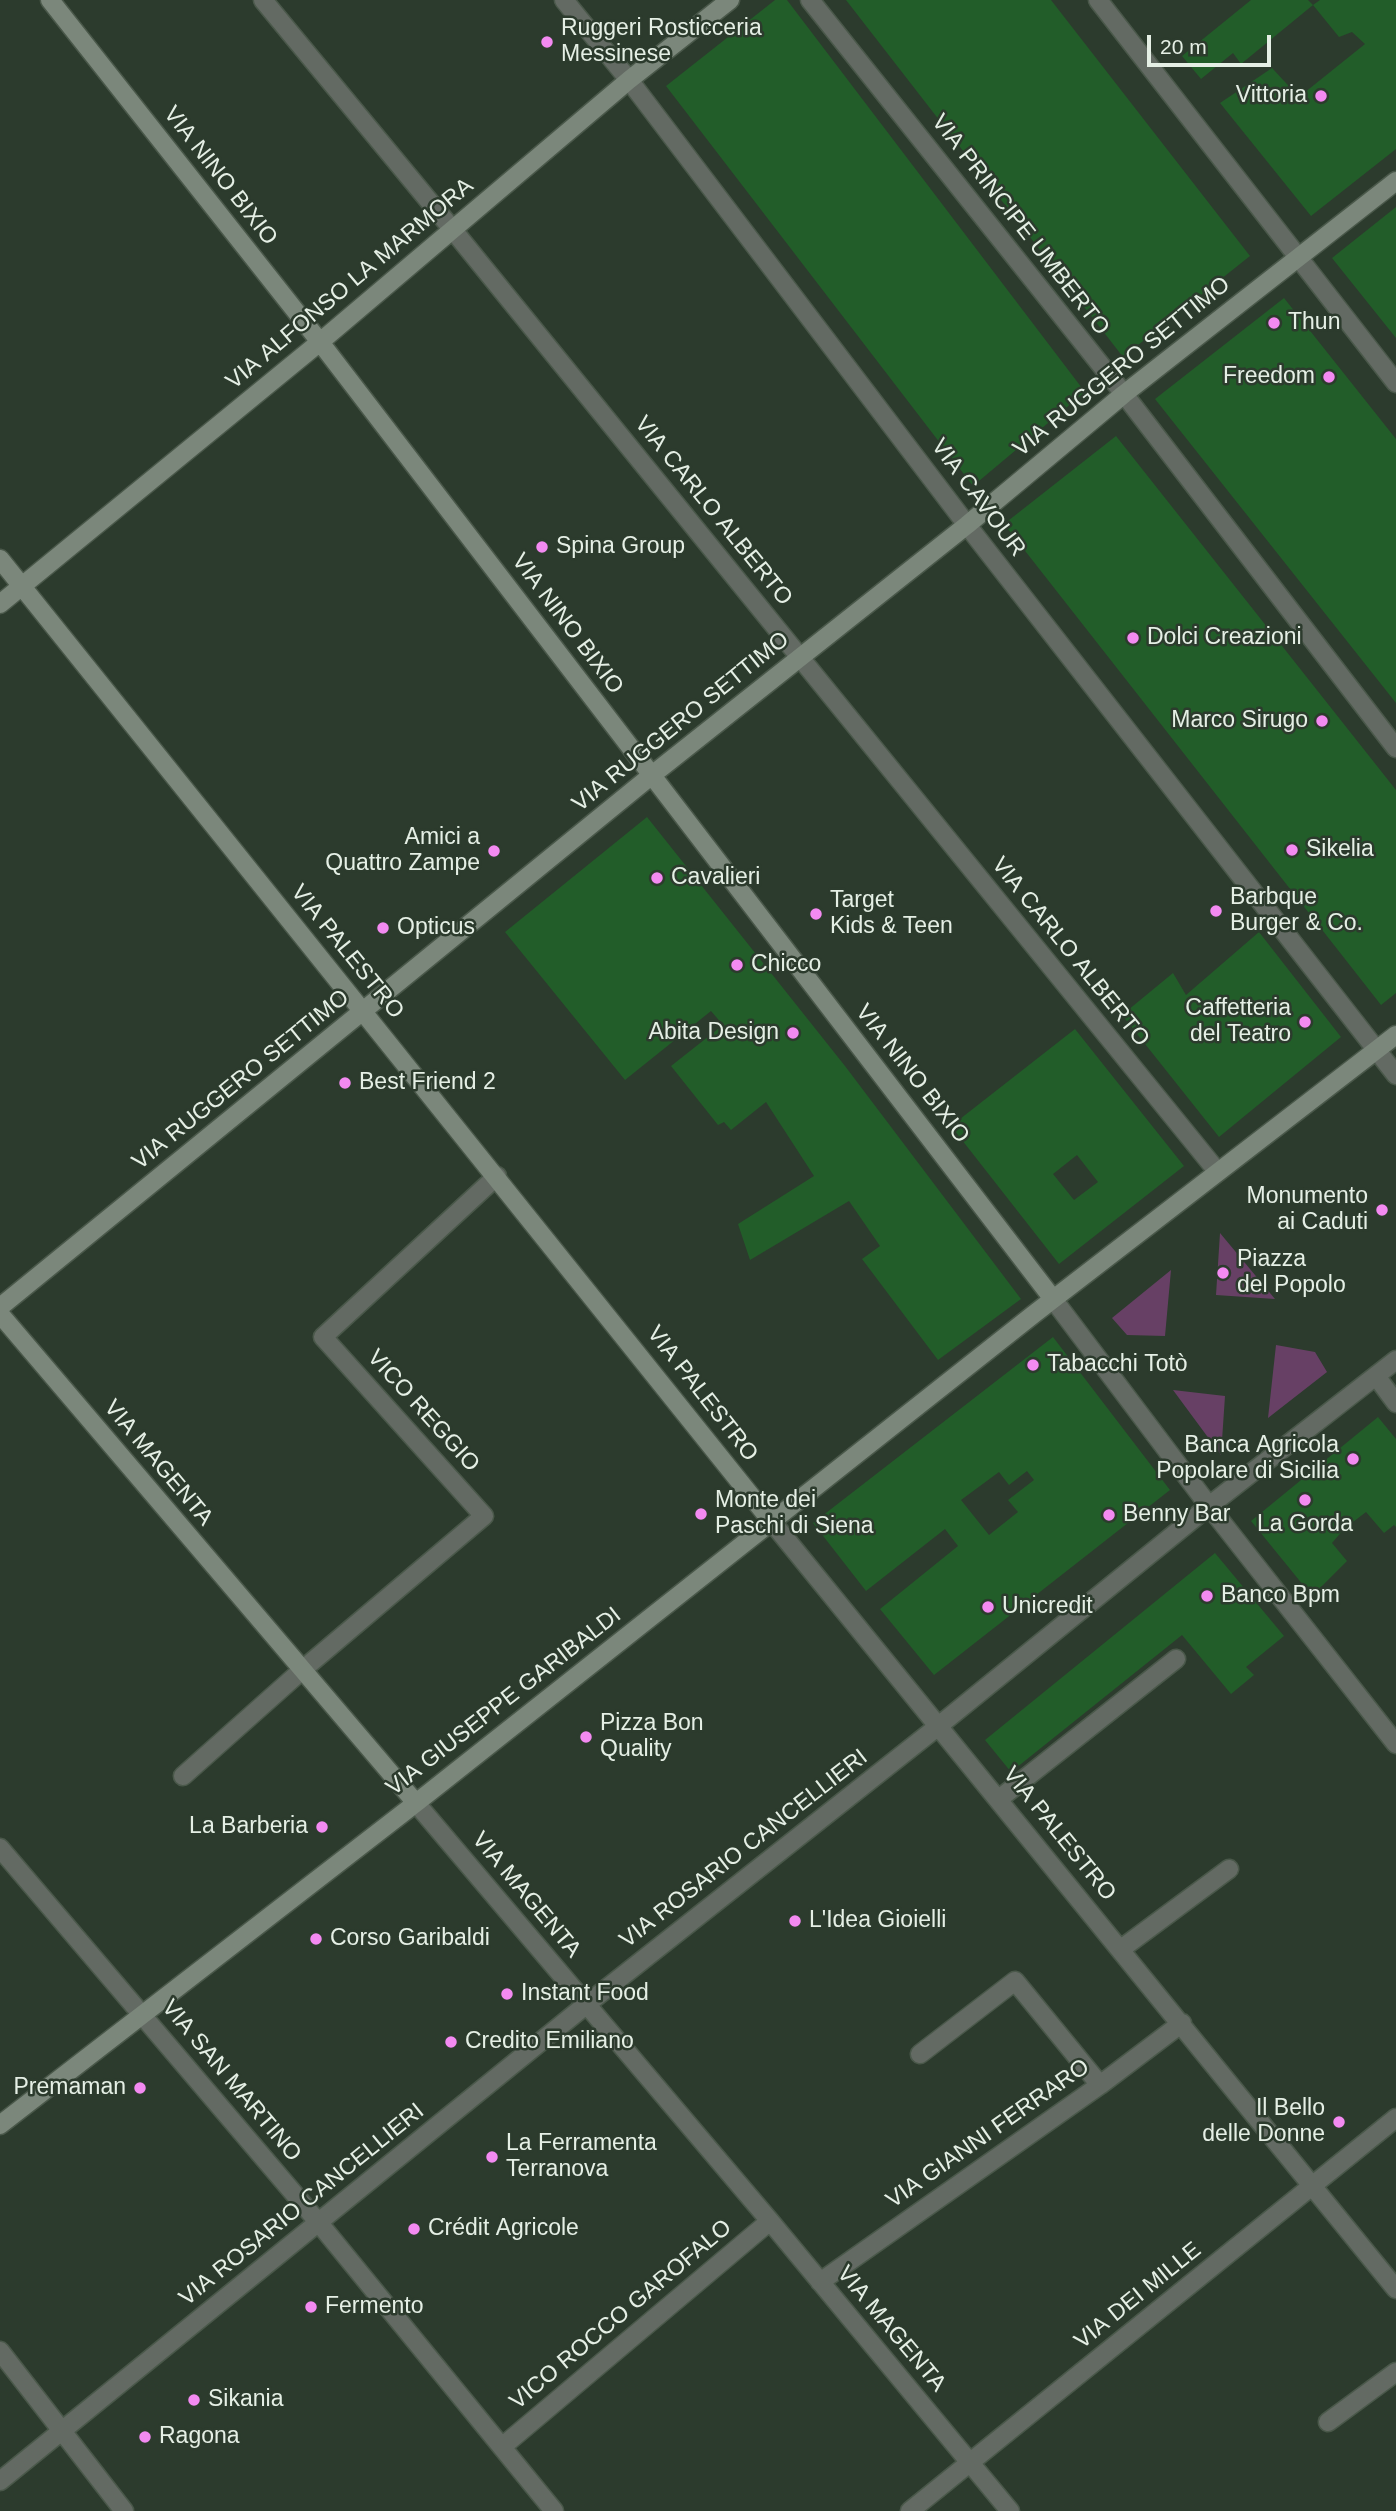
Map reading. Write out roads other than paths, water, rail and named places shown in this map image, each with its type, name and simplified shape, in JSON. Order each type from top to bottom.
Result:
[{"type":"main road","name":"VIA NINO BIXIO","points":[[50,0],[320,342],[1053,1299]]},
{"type":"main road","name":"VIA ALFONSO LA MARMORA","points":[[0,604],[320,342],[629,80],[730,0]]},
{"type":"main road","name":"VIA RUGGERO SETTIMO","points":[[0,1307],[364,1013],[652,775],[967,525],[1124,394],[1396,181]]},
{"type":"main road","name":"VIA PALESTRO","points":[[0,559],[772,1522]]},
{"type":"main road","name":"VIA GIUSEPPE GARIBALDI","points":[[0,2125],[416,1803],[1053,1299],[1396,1035]]},
{"type":"main road","name":"VIA MAGENTA","points":[[0,1314],[416,1803]]},
{"type":"street","name":"VIA CARLO ALBERTO","points":[[262,0],[453,230],[1217,1171]]},
{"type":"street","name":"VIA CAVOUR","points":[[564,0],[629,80],[967,525],[1396,1075]]},
{"type":"street","name":"VIA PRINCIPE UMBERTO","points":[[810,0],[1124,394],[1396,748]]},
{"type":"street","points":[[1098,0],[1396,383]]},
{"type":"street","name":"VICO REGGIO","points":[[301,1671],[484,1516],[323,1337],[497,1176]]},
{"type":"street","points":[[1053,1299],[1209,1506],[1396,1744]]},
{"type":"street","name":"VIA ROSARIO CANCELLIERI","points":[[0,2481],[587,2004],[936,1728],[1192,1519],[1396,1360]]},
{"type":"street","points":[[1376,1376],[1395,1402]]},
{"type":"street","name":"VIA PALESTRO","points":[[772,1522],[936,1728],[999,1799],[1396,2288]]},
{"type":"street","points":[[999,1799],[1175,1660]]},
{"type":"street","points":[[183,1776],[301,1671]]},
{"type":"street","name":"VIA MAGENTA","points":[[416,1803],[770,2221],[1010,2511]]},
{"type":"street","name":"VIA SAN MARTINO","points":[[0,1849],[319,2224],[554,2511]]},
{"type":"street","points":[[1121,1949],[1229,1870]]},
{"type":"street","points":[[920,2054],[1015,1981],[1100,2085]]},
{"type":"street","name":"VIA GIANNI FERRARO","points":[[820,2282],[1100,2085],[1182,2022]]},
{"type":"street","name":"VIA DEI MILLE","points":[[910,2511],[1396,2118]]},
{"type":"street","name":"VICO ROCCO GAROFALO","points":[[503,2446],[770,2221]]},
{"type":"street","points":[[0,2351],[124,2511]]},
{"type":"street","points":[[1328,2422],[1396,2372]]},
{"type":"place","name":"Ruggeri Rosticceria Messinese","points":[[547,42]]},
{"type":"place","name":"Vittoria","points":[[1321,96]]},
{"type":"place","name":"Thun","points":[[1274,323]]},
{"type":"place","name":"Freedom","points":[[1329,377]]},
{"type":"place","name":"Spina Group","points":[[542,547]]},
{"type":"place","name":"Dolci Creazioni","points":[[1133,638]]},
{"type":"place","name":"Marco Sirugo","points":[[1322,721]]},
{"type":"place","name":"Sikelia","points":[[1292,850]]},
{"type":"place","name":"Amici a Quattro Zampe","points":[[494,851]]},
{"type":"place","name":"Cavalieri","points":[[657,878]]},
{"type":"place","name":"Barbque Burger & Co.","points":[[1216,911]]},
{"type":"place","name":"Target Kids & Teen","points":[[816,914]]},
{"type":"place","name":"Opticus","points":[[383,928]]},
{"type":"place","name":"Chicco","points":[[737,965]]},
{"type":"place","name":"Caffetteria del Teatro","points":[[1305,1022]]},
{"type":"place","name":"Abita Design","points":[[793,1033]]},
{"type":"place","name":"Best Friend 2","points":[[345,1083]]},
{"type":"place","name":"Monumento ai Caduti","points":[[1382,1210]]},
{"type":"place","name":"Piazza del Popolo","points":[[1223,1273]]},
{"type":"place","name":"Tabacchi Totò","points":[[1033,1365]]},
{"type":"place","name":"Banca Agricola Popolare di Sicilia","points":[[1353,1459]]},
{"type":"place","name":"La Gorda","points":[[1305,1500]]},
{"type":"place","name":"Monte dei Paschi di Siena","points":[[701,1514]]},
{"type":"place","name":"Benny Bar","points":[[1109,1515]]},
{"type":"place","name":"Banco Bpm","points":[[1207,1596]]},
{"type":"place","name":"Unicredit","points":[[988,1607]]},
{"type":"place","name":"Pizza Bon Quality","points":[[586,1737]]},
{"type":"place","name":"La Barberia","points":[[322,1827]]},
{"type":"place","name":"L'Idea Gioielli","points":[[795,1921]]},
{"type":"place","name":"Corso Garibaldi","points":[[316,1939]]},
{"type":"place","name":"Instant Food","points":[[507,1994]]},
{"type":"place","name":"Credito Emiliano","points":[[451,2042]]},
{"type":"place","name":"Premaman","points":[[140,2088]]},
{"type":"place","name":"Il Bello delle Donne","points":[[1339,2122]]},
{"type":"place","name":"La Ferramenta Terranova","points":[[492,2157]]},
{"type":"place","name":"Crédit Agricole","points":[[414,2229]]},
{"type":"place","name":"Fermento","points":[[311,2307]]},
{"type":"place","name":"Sikania","points":[[194,2400]]},
{"type":"place","name":"Ragona","points":[[145,2437]]}]
